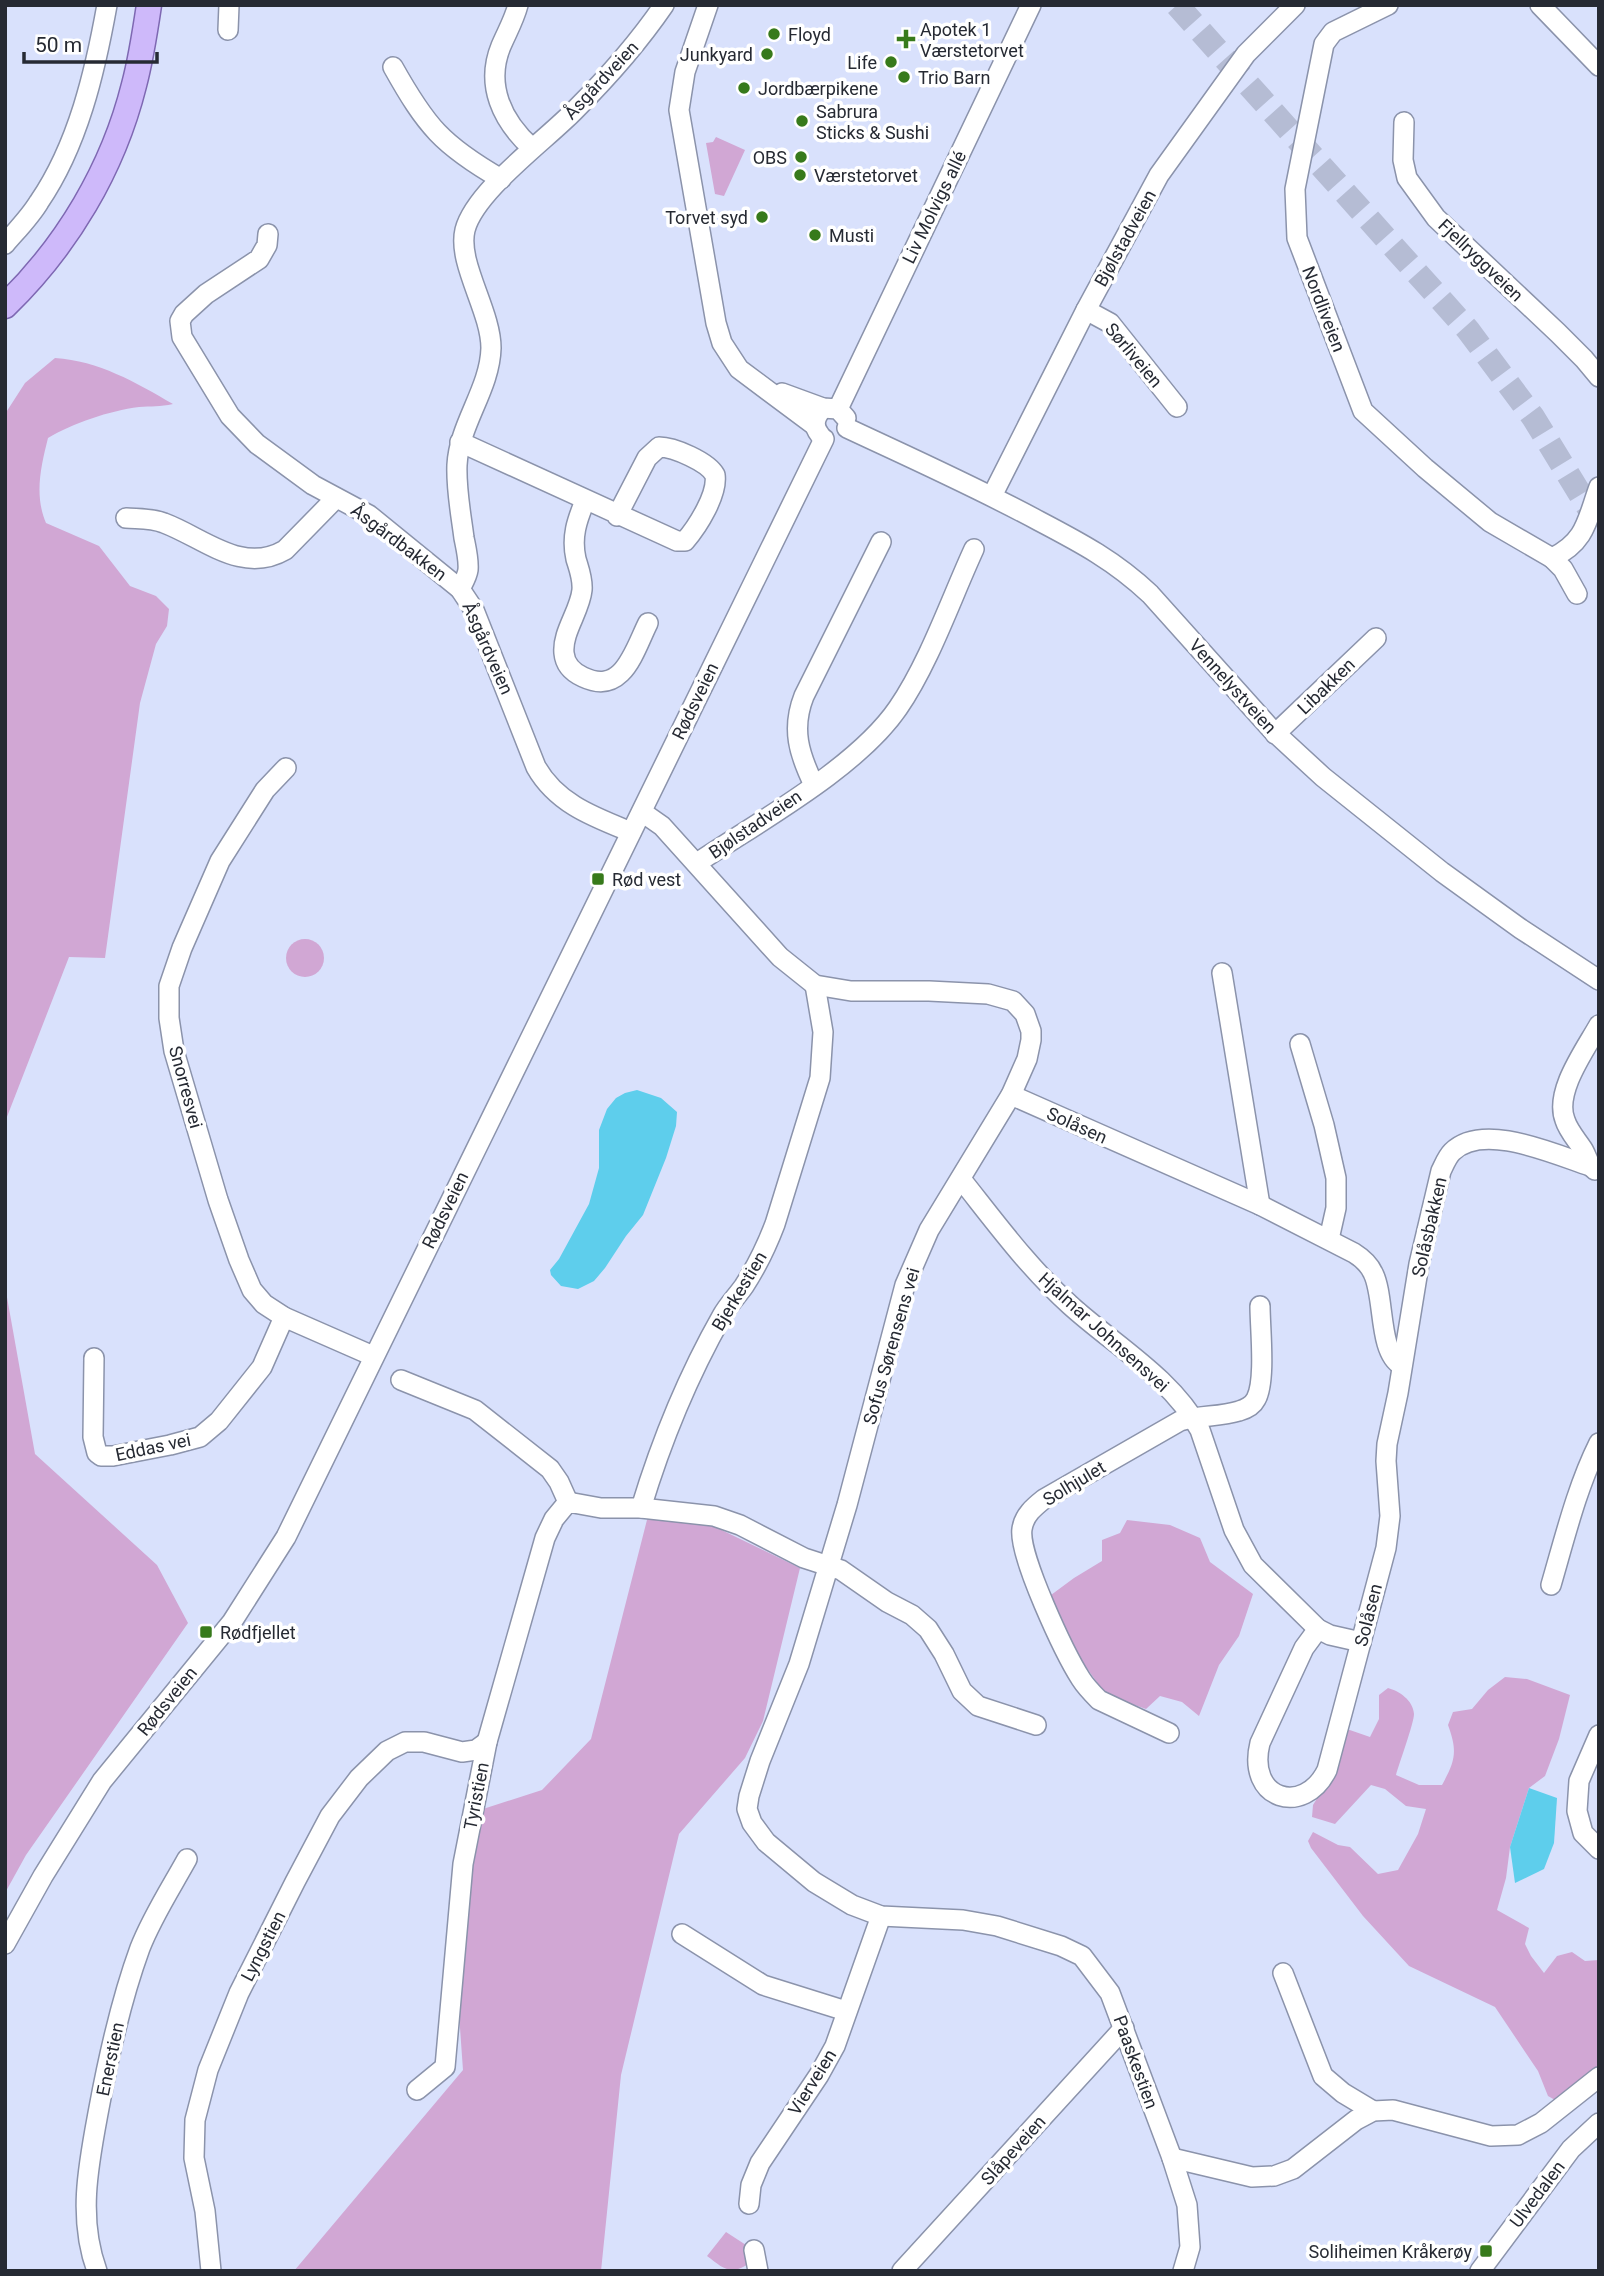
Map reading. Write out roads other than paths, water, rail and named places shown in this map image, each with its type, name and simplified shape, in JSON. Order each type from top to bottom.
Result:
[{"type":"main road","points":[[5,306],[34,278],[73,226],[107,162],[134,86],[149,5]]},
{"type":"street","points":[[5,244],[39,202],[59,167],[81,114],[103,31],[107,5]]},
{"type":"street","points":[[228,30],[229,5]]},
{"type":"street","points":[[518,5],[495,65],[496,89],[503,114],[532,148]]},
{"type":"street","name":"Åsgårdveien","points":[[631,832],[566,802],[543,779],[474,610],[460,589],[468,570],[457,482],[460,442],[487,370],[491,348],[486,316],[465,256],[465,232],[472,216],[501,179],[573,113],[603,81],[664,5]]},
{"type":"street","points":[[708,5],[681,88],[681,125],[707,276],[722,343],[739,369],[768,389],[792,395],[825,420]]},
{"type":"street","name":"Liv Molvigs allé","points":[[825,420],[1031,5]]},
{"type":"street","name":"Bjølstadveien","points":[[992,496],[1086,310],[1159,175],[1246,54],[1295,5]]},
{"type":"street","name":"Nordliveien","points":[[1388,5],[1334,32],[1324,44],[1294,189],[1297,238],[1363,411],[1424,468],[1490,522],[1552,558],[1563,569],[1577,594]]},
{"type":"street","points":[[1540,5],[1599,66]]},
{"type":"street","points":[[393,67],[416,108],[440,137],[468,160],[501,179]]},
{"type":"street","name":"Fjellryggveien","points":[[1404,122],[1403,160],[1407,178],[1436,218],[1567,342],[1599,377]]},
{"type":"street","name":"Åsgårdbakken","points":[[268,234],[264,253],[259,259],[222,282],[184,314],[179,329],[182,337],[215,393],[243,432],[313,485],[369,515],[460,589]]},
{"type":"street","name":"Sørliveien","points":[[1086,310],[1110,323],[1177,407]]},
{"type":"street","name":"Vennelystveien","points":[[825,420],[832,440],[840,438],[847,428],[992,496],[1104,556],[1131,576],[1275,734],[1323,777],[1443,872],[1521,929],[1599,980]]},
{"type":"street","name":"Rødsveien","points":[[5,1944],[43,1875],[102,1781],[232,1622],[279,1548],[642,812],[825,420]]},
{"type":"street","points":[[460,442],[617,516],[667,538],[685,541],[713,491],[715,475],[706,466],[684,454],[672,448],[659,447],[647,458],[617,516]]},
{"type":"street","points":[[1552,558],[1569,550],[1581,535],[1599,487]]},
{"type":"street","name":"Åsgårdbakken","points":[[126,518],[162,522],[224,551],[242,558],[258,560],[275,556],[285,550],[336,498]]},
{"type":"street","points":[[585,501],[573,541],[582,593],[565,642],[566,662],[570,669],[585,678],[595,681],[612,680],[627,665],[648,623]]},
{"type":"street","name":"Bjølstadveien","points":[[814,785],[802,759],[797,712],[881,542]]},
{"type":"street","name":"Bjølstadveien","points":[[696,863],[814,785],[879,731],[898,709],[916,679],[974,549]]},
{"type":"street","name":"Libakken","points":[[1275,734],[1376,638]]},
{"type":"street","name":"Snorresvei","points":[[286,768],[265,790],[220,861],[181,948],[169,986],[169,1018],[174,1051],[218,1200],[248,1283],[258,1298],[285,1317],[373,1356]]},
{"type":"street","name":"Sofus Sørensens vei","points":[[642,812],[662,826],[780,957],[815,985],[851,991],[988,994],[1013,1001],[1025,1014],[1031,1031],[1027,1059],[1011,1095],[929,1230],[905,1284],[848,1505],[799,1664],[760,1761],[749,1796],[747,1809],[751,1823],[766,1842],[814,1882],[852,1905],[881,1916]]},
{"type":"street","points":[[1222,973],[1260,1205]]},
{"type":"street","name":"Bjerkestien","points":[[641,1508],[653,1469],[687,1386],[724,1312],[752,1272],[775,1224],[820,1078],[823,1032],[815,985]]},
{"type":"street","points":[[1595,1170],[1564,1119],[1562,1105],[1564,1090],[1599,1025]]},
{"type":"street","points":[[1300,1044],[1324,1125],[1336,1178],[1336,1208],[1329,1239]]},
{"type":"street","name":"Solåsen","points":[[1011,1095],[1260,1205],[1363,1259],[1373,1273],[1390,1353],[1401,1365],[1387,1444],[1389,1533],[1327,1770],[1322,1780],[1306,1794],[1282,1795],[1269,1790],[1262,1782],[1256,1763],[1260,1743],[1304,1648],[1318,1629]]},
{"type":"street","name":"Solåsbakken","points":[[1401,1365],[1419,1264],[1438,1181],[1444,1164],[1453,1151],[1464,1144],[1486,1139],[1508,1139],[1595,1170]]},
{"type":"street","name":"Hjalmar Johnsensvei","points":[[961,1180],[1045,1282],[1100,1331],[1139,1361],[1193,1417],[1200,1430],[1234,1530],[1253,1565],[1318,1629],[1330,1635],[1361,1642]]},
{"type":"street","name":"Solhjulet","points":[[1169,1733],[1112,1707],[1090,1691],[1081,1679],[1057,1634],[1027,1560],[1021,1531],[1027,1516],[1044,1499],[1151,1437],[1193,1417],[1244,1410],[1256,1398],[1261,1377],[1260,1306]]},
{"type":"street","name":"Eddas vei","points":[[94,1358],[93,1437],[97,1453],[101,1456],[113,1456],[170,1445],[200,1437],[219,1421],[262,1367],[285,1317]]},
{"type":"street","points":[[401,1380],[475,1410],[550,1469],[568,1502],[601,1508],[641,1508],[714,1516],[740,1525],[804,1559],[841,1570],[920,1621],[944,1654],[962,1691],[978,1706],[1036,1725]]},
{"type":"street","points":[[1550,1585],[1573,1510],[1599,1443]]},
{"type":"street","name":"Tyristien","points":[[417,2090],[445,2067],[463,1864],[487,1742],[545,1538],[554,1519],[568,1502]]},
{"type":"street","points":[[1599,1735],[1579,1781],[1577,1811],[1583,1833],[1599,1849]]},
{"type":"street","name":"Lyngstien","points":[[211,2271],[205,2211],[194,2158],[195,2120],[208,2070],[239,1993],[295,1882],[330,1816],[359,1778],[387,1751],[405,1742],[424,1742],[462,1752],[476,1750],[487,1742]]},
{"type":"street","name":"Enerstien","points":[[97,2271],[86,2212],[87,2174],[109,2056],[141,1946],[187,1859]]},
{"type":"street","name":"Vierveien","points":[[749,2204],[751,2185],[760,2163],[819,2075],[835,2046],[881,1916]]},
{"type":"street","name":"Paaskestien","points":[[881,1916],[963,1920],[997,1926],[1061,1946],[1082,1956],[1110,1993],[1172,2158],[1187,2205],[1190,2247],[1183,2271]]},
{"type":"street","points":[[682,1934],[763,1985],[846,2011]]},
{"type":"street","points":[[1283,1973],[1323,2076],[1343,2093],[1373,2111]]},
{"type":"street","name":"Slåpeveien","points":[[902,2271],[1124,2028]]},
{"type":"street","points":[[1172,2158],[1252,2177],[1274,2176],[1293,2169],[1356,2120],[1373,2111],[1393,2110],[1491,2136],[1518,2135],[1541,2123],[1599,2077]]},
{"type":"street","name":"Ulvedalen","points":[[1480,2271],[1571,2149],[1599,2123]]},
{"type":"street","points":[[754,2250],[758,2271]]},
{"type":"water","points":[[637,1090],[661,1098],[677,1112],[676,1126],[666,1158],[643,1215],[605,1268],[594,1281],[578,1289],[561,1286],[550,1270],[559,1259],[589,1204],[599,1168],[599,1130],[607,1109],[616,1098]]},
{"type":"water","points":[[1529,1788],[1557,1798],[1554,1843],[1544,1869],[1515,1883],[1510,1847]]},
{"type":"tunnel","points":[[1177,5],[1468,330],[1533,417],[1599,525]]},
{"type":"place","name":"Floyd","points":[[774,34]]},
{"type":"place","name":"Apotek 1 Værstetorvet","points":[[906,39]]},
{"type":"place","name":"Junkyard","points":[[767,54]]},
{"type":"place","name":"Life","points":[[891,62]]},
{"type":"place","name":"Trio Barn","points":[[904,77]]},
{"type":"place","name":"Jordbærpikene","points":[[744,88]]},
{"type":"place","name":"Sabrura Sticks & Sushi","points":[[802,121]]},
{"type":"place","name":"OBS","points":[[801,157]]},
{"type":"place","name":"Værstetorvet","points":[[800,175]]},
{"type":"place","name":"Torvet syd","points":[[762,217]]},
{"type":"place","name":"Musti","points":[[815,235]]},
{"type":"place","name":"Rød vest","points":[[598,879]]},
{"type":"place","name":"Rødfjellet","points":[[206,1632]]},
{"type":"place","name":"Soliheimen Kråkerøy","points":[[1486,2251]]}]
